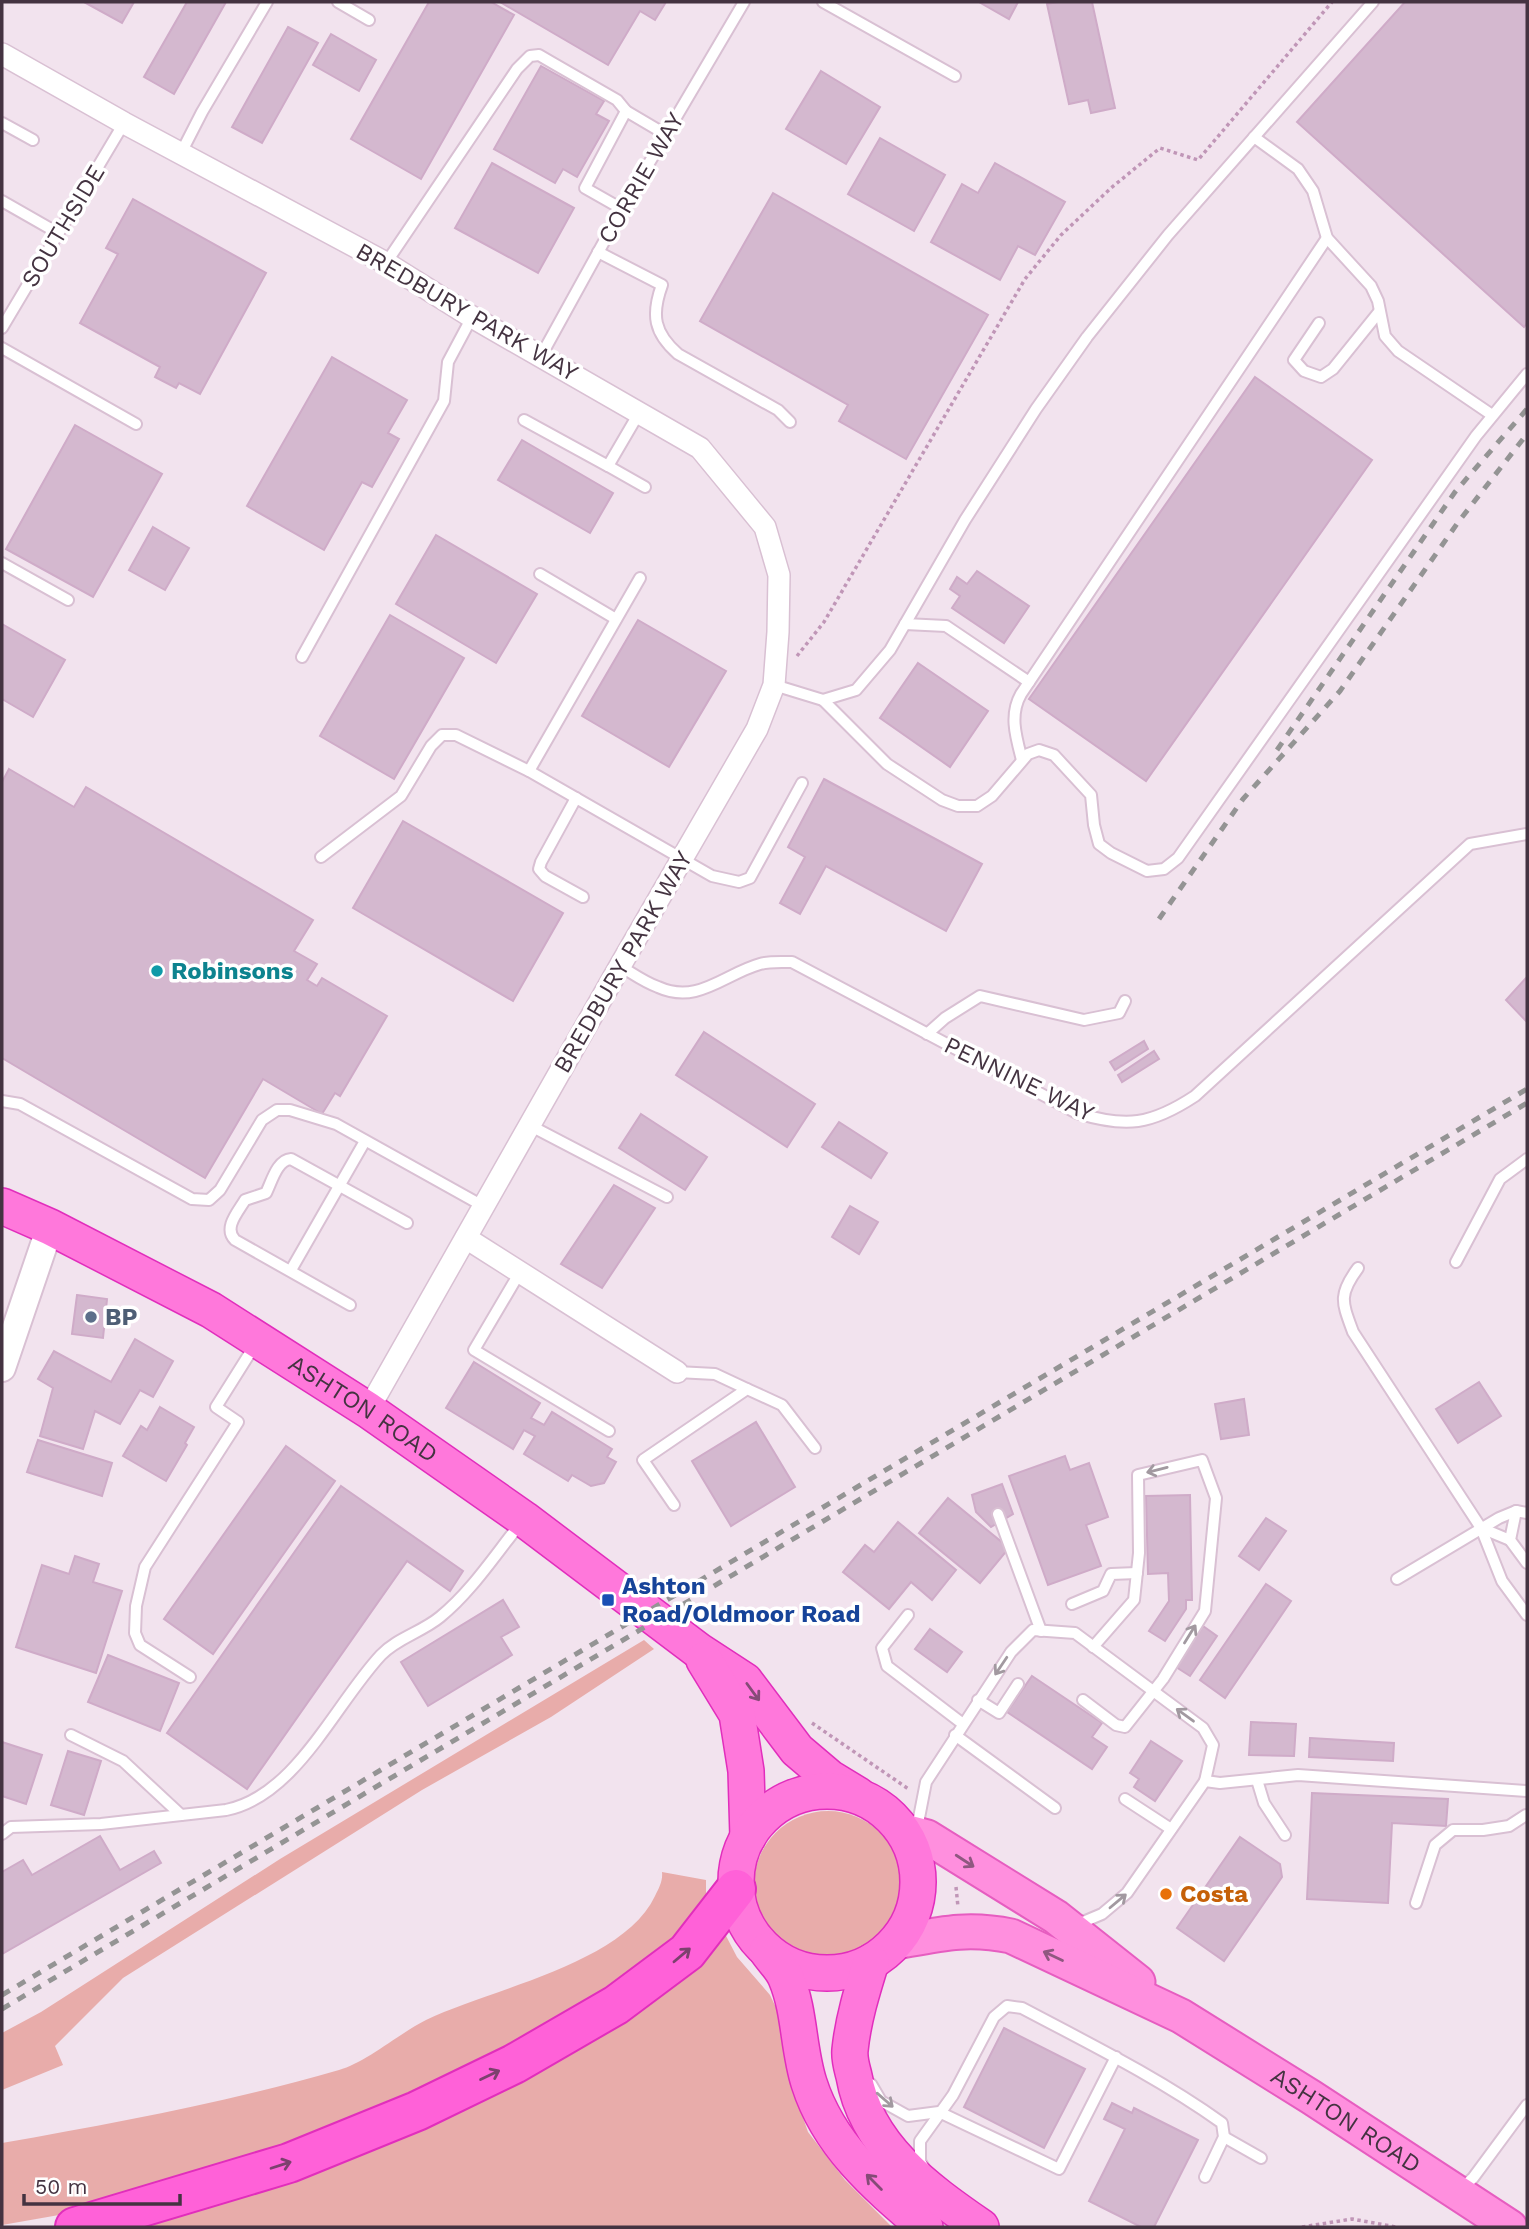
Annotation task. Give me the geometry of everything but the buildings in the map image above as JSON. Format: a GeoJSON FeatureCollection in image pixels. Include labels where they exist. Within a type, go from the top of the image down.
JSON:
{"type":"FeatureCollection","features":[{"type":"Feature","properties":{"kind":"highway","name":"ASHTON ROAD"},"geometry":{"type":"LineString","coordinates":[[2,1206],[51,1227],[211,1310],[368,1410],[524,1519],[699,1651],[746,1681],[797,1750],[830,1778],[858,1795]]}},
{"type":"Feature","properties":{"kind":"highway","name":"ASHTON ROAD"},"geometry":{"type":"LineString","coordinates":[[699,1651],[737,1714],[746,1771],[748,1837]]}},
{"type":"Feature","properties":{"kind":"highway"},"geometry":{"type":"LineString","coordinates":[[933,2214],[875,2132],[857,2094],[850,2053],[860,1998],[884,1952],[911,1918],[914,1909],[918,1891],[913,1843],[891,1816],[858,1795],[833,1790],[807,1792],[783,1801],[763,1817],[748,1837],[738,1862],[736,1889],[741,1911],[751,1932],[785,1976],[795,2008],[809,2082],[823,2119],[848,2156],[885,2194],[933,2214],[981,2227]]}},
{"type":"Feature","properties":{"kind":"highway"},"geometry":{"type":"LineString","coordinates":[[75,2227],[289,2163],[417,2111],[514,2064],[616,2005],[687,1952],[736,1889]]}},
{"type":"Feature","properties":{"kind":"highway"},"geometry":{"type":"LineString","coordinates":[[765,1949],[789,1965],[816,1973],[845,1972],[884,1952]]}},
{"type":"Feature","properties":{"kind":"main road","name":"ASHTON ROAD"},"geometry":{"type":"LineString","coordinates":[[913,1843],[927,1837],[1056,1917],[1181,2016],[1510,2227]]}},
{"type":"Feature","properties":{"kind":"main road","name":"ASHTON ROAD"},"geometry":{"type":"LineString","coordinates":[[884,1952],[960,1930],[1011,1936],[1181,2016]]}},
{"type":"Feature","properties":{"kind":"street","name":"BREDBURY PARK WAY"},"geometry":{"type":"LineString","coordinates":[[2,54],[124,123],[386,263],[472,317],[700,448],[765,527],[779,575],[774,685],[757,729],[482,1206],[368,1410]]}},
{"type":"Feature","properties":{"kind":"street"},"geometry":{"type":"LineString","coordinates":[[2,1368],[51,1227]]}},
{"type":"Feature","properties":{"kind":"street"},"geometry":{"type":"LineString","coordinates":[[466,1238],[677,1372]]}},
{"type":"Feature","properties":{"kind":"lane"},"geometry":{"type":"LineString","coordinates":[[181,153],[267,2]]}},
{"type":"Feature","properties":{"kind":"lane"},"geometry":{"type":"LineString","coordinates":[[338,2],[369,20]]}},
{"type":"Feature","properties":{"kind":"lane","name":"CORRIE WAY"},"geometry":{"type":"LineString","coordinates":[[541,356],[665,134],[744,2]]}},
{"type":"Feature","properties":{"kind":"lane"},"geometry":{"type":"LineString","coordinates":[[823,2],[956,76]]}},
{"type":"Feature","properties":{"kind":"lane"},"geometry":{"type":"LineString","coordinates":[[823,700],[856,690],[890,650],[965,520],[1036,409],[1087,337],[1168,235],[1373,2]]}},
{"type":"Feature","properties":{"kind":"lane"},"geometry":{"type":"LineString","coordinates":[[386,263],[517,69],[530,56],[539,55],[617,100],[626,111],[665,134]]}},
{"type":"Feature","properties":{"kind":"lane"},"geometry":{"type":"LineString","coordinates":[[622,209],[585,188],[626,111]]}},
{"type":"Feature","properties":{"kind":"lane"},"geometry":{"type":"LineString","coordinates":[[2,123],[33,140]]}},
{"type":"Feature","properties":{"kind":"lane","name":"SOUTHSIDE"},"geometry":{"type":"LineString","coordinates":[[2,328],[124,123]]}},
{"type":"Feature","properties":{"kind":"lane"},"geometry":{"type":"LineString","coordinates":[[1254,137],[1298,169],[1313,191],[1327,238],[1371,286],[1378,301],[1385,336],[1398,351],[1492,415]]}},
{"type":"Feature","properties":{"kind":"lane"},"geometry":{"type":"LineString","coordinates":[[2,201],[58,233]]}},
{"type":"Feature","properties":{"kind":"lane"},"geometry":{"type":"LineString","coordinates":[[1022,760],[1014,721],[1015,709],[1029,682],[1327,238]]}},
{"type":"Feature","properties":{"kind":"lane"},"geometry":{"type":"LineString","coordinates":[[598,252],[662,285],[657,299],[658,331],[678,354],[778,410],[790,422]]}},
{"type":"Feature","properties":{"kind":"lane"},"geometry":{"type":"LineString","coordinates":[[1318,324],[1294,359],[1304,371],[1321,377],[1333,369],[1379,312]]}},
{"type":"Feature","properties":{"kind":"lane"},"geometry":{"type":"LineString","coordinates":[[302,657],[444,401],[448,362],[472,317]]}},
{"type":"Feature","properties":{"kind":"lane"},"geometry":{"type":"LineString","coordinates":[[2,348],[136,424]]}},
{"type":"Feature","properties":{"kind":"lane"},"geometry":{"type":"LineString","coordinates":[[774,685],[823,700],[887,764],[942,800],[958,806],[977,806],[992,796],[1028,754],[1039,751],[1054,755],[1090,794],[1099,844],[1147,871],[1164,869],[1178,858],[1492,415],[1527,374]]}},
{"type":"Feature","properties":{"kind":"lane"},"geometry":{"type":"LineString","coordinates":[[608,466],[639,413]]}},
{"type":"Feature","properties":{"kind":"lane"},"geometry":{"type":"LineString","coordinates":[[524,420],[645,487]]}},
{"type":"Feature","properties":{"kind":"lane"},"geometry":{"type":"LineString","coordinates":[[2,563],[68,600]]}},
{"type":"Feature","properties":{"kind":"lane"},"geometry":{"type":"LineString","coordinates":[[540,574],[616,619]]}},
{"type":"Feature","properties":{"kind":"lane"},"geometry":{"type":"LineString","coordinates":[[529,771],[640,578]]}},
{"type":"Feature","properties":{"kind":"lane"},"geometry":{"type":"LineString","coordinates":[[905,624],[946,626],[1029,682]]}},
{"type":"Feature","properties":{"kind":"lane"},"geometry":{"type":"LineString","coordinates":[[321,857],[401,796],[430,746],[442,735],[456,735],[529,771],[681,859],[723,880],[739,883],[750,878],[802,783]]}},
{"type":"Feature","properties":{"kind":"lane"},"geometry":{"type":"LineString","coordinates":[[576,798],[539,869],[545,876],[583,897]]}},
{"type":"Feature","properties":{"kind":"lane","name":"PENNINE WAY"},"geometry":{"type":"LineString","coordinates":[[620,966],[660,989],[690,992],[715,986],[762,963],[792,962],[1077,1114],[1108,1122],[1140,1122],[1171,1111],[1195,1096],[1470,844],[1527,834]]}},
{"type":"Feature","properties":{"kind":"lane"},"geometry":{"type":"LineString","coordinates":[[928,1034],[945,1018],[980,996],[1084,1020],[1119,1013],[1125,1001]]}},
{"type":"Feature","properties":{"kind":"lane"},"geometry":{"type":"LineString","coordinates":[[2,1101],[20,1104],[192,1199],[209,1200],[220,1190],[262,1120],[276,1110],[303,1113],[336,1124],[482,1206]]}},
{"type":"Feature","properties":{"kind":"lane"},"geometry":{"type":"LineString","coordinates":[[529,1125],[667,1197]]}},
{"type":"Feature","properties":{"kind":"lane"},"geometry":{"type":"LineString","coordinates":[[291,1270],[365,1141]]}},
{"type":"Feature","properties":{"kind":"lane"},"geometry":{"type":"LineString","coordinates":[[350,1305],[230,1235],[229,1229],[245,1200],[266,1193],[280,1164],[291,1159],[407,1223]]}},
{"type":"Feature","properties":{"kind":"lane"},"geometry":{"type":"LineString","coordinates":[[1457,1262],[1500,1179],[1527,1159]]}},
{"type":"Feature","properties":{"kind":"lane"},"geometry":{"type":"LineString","coordinates":[[1358,1268],[1345,1286],[1342,1303],[1353,1332],[1481,1528],[1502,1581],[1527,1615]]}},
{"type":"Feature","properties":{"kind":"lane"},"geometry":{"type":"LineString","coordinates":[[520,1272],[474,1350],[609,1430]]}},
{"type":"Feature","properties":{"kind":"lane"},"geometry":{"type":"LineString","coordinates":[[190,1677],[140,1645],[135,1633],[140,1584],[145,1567],[238,1422],[216,1407],[258,1339]]}},
{"type":"Feature","properties":{"kind":"lane"},"geometry":{"type":"LineString","coordinates":[[677,1372],[715,1374],[782,1405],[815,1448]]}},
{"type":"Feature","properties":{"kind":"lane"},"geometry":{"type":"LineString","coordinates":[[674,1505],[643,1460],[747,1389]]}},
{"type":"Feature","properties":{"kind":"lane"},"geometry":{"type":"LineString","coordinates":[[1083,1700],[1116,1726],[1125,1727],[1153,1692],[1205,1611],[1216,1498],[1202,1460],[1138,1475],[1139,1553],[1134,1600],[1093,1647]]}},
{"type":"Feature","properties":{"kind":"lane"},"geometry":{"type":"LineString","coordinates":[[1397,1579],[1481,1528],[1522,1512]]}},
{"type":"Feature","properties":{"kind":"lane"},"geometry":{"type":"LineString","coordinates":[[1510,1540],[1522,1512]]}},
{"type":"Feature","properties":{"kind":"lane"},"geometry":{"type":"LineString","coordinates":[[998,1514],[1041,1631]]}},
{"type":"Feature","properties":{"kind":"lane"},"geometry":{"type":"LineString","coordinates":[[5,1828],[101,1824],[244,1807],[286,1778],[383,1653],[438,1619],[457,1602],[524,1519]]}},
{"type":"Feature","properties":{"kind":"lane"},"geometry":{"type":"LineString","coordinates":[[1481,1528],[1510,1540],[1527,1563]]}},
{"type":"Feature","properties":{"kind":"lane"},"geometry":{"type":"LineString","coordinates":[[1072,1604],[1103,1591],[1111,1574],[1137,1573]]}},
{"type":"Feature","properties":{"kind":"lane"},"geometry":{"type":"LineString","coordinates":[[908,1615],[882,1648],[887,1666],[963,1724]]}},
{"type":"Feature","properties":{"kind":"lane"},"geometry":{"type":"LineString","coordinates":[[913,1843],[926,1782],[1011,1652],[1032,1630],[1074,1633],[1203,1728],[1213,1745],[1205,1781],[1127,1893],[1101,1914],[1083,1922],[1056,1917]]}},
{"type":"Feature","properties":{"kind":"lane"},"geometry":{"type":"LineString","coordinates":[[978,1700],[999,1713],[1018,1684]]}},
{"type":"Feature","properties":{"kind":"lane"},"geometry":{"type":"LineString","coordinates":[[71,1735],[123,1761],[181,1815]]}},
{"type":"Feature","properties":{"kind":"lane"},"geometry":{"type":"LineString","coordinates":[[955,1735],[1055,1808]]}},
{"type":"Feature","properties":{"kind":"lane"},"geometry":{"type":"LineString","coordinates":[[1205,1781],[1220,1783],[1298,1775],[1525,1791],[1527,1815],[1510,1826],[1483,1830],[1453,1830],[1435,1845],[1416,1903]]}},
{"type":"Feature","properties":{"kind":"lane"},"geometry":{"type":"LineString","coordinates":[[1257,1780],[1264,1803],[1285,1835]]}},
{"type":"Feature","properties":{"kind":"lane"},"geometry":{"type":"LineString","coordinates":[[1125,1799],[1171,1829]]}},
{"type":"Feature","properties":{"kind":"lane"},"geometry":{"type":"LineString","coordinates":[[933,2214],[920,2161],[919,2141],[953,2095],[994,2017],[1007,2006],[1022,2008],[1116,2057],[1184,2096],[1222,2123],[1224,2137],[1205,2177]]}},
{"type":"Feature","properties":{"kind":"lane"},"geometry":{"type":"LineString","coordinates":[[850,2053],[881,2101],[908,2116],[939,2112],[1059,2169],[1116,2057]]}},
{"type":"Feature","properties":{"kind":"lane"},"geometry":{"type":"LineString","coordinates":[[1456,2193],[1473,2178],[1527,2105]]}},
{"type":"Feature","properties":{"kind":"lane"},"geometry":{"type":"LineString","coordinates":[[1224,2137],[1261,2158]]}},
{"type":"Feature","properties":{"kind":"path"},"geometry":{"type":"LineString","coordinates":[[774,685],[824,622],[1025,279],[1061,235],[1111,188],[1160,148],[1198,160],[1332,2]]}},
{"type":"Feature","properties":{"kind":"path"},"geometry":{"type":"LineString","coordinates":[[1301,2227],[1352,2219],[1396,2227]]}},
{"type":"Feature","properties":{"kind":"shaded area"},"geometry":{"type":"Polygon","coordinates":[[[644,1640],[654,1649],[551,1717],[422,1790],[123,1978],[55,2046],[63,2065],[2,2090],[2,2033],[41,2012],[280,1859],[644,1640]]]}},
{"type":"Feature","properties":{"kind":"shaded area"},"geometry":{"type":"Polygon","coordinates":[[[828,1811],[856,1816],[881,1832],[897,1857],[902,1885],[897,1913],[881,1938],[856,1954],[828,1959],[800,1954],[775,1938],[759,1913],[754,1885],[759,1857],[775,1832],[800,1816],[828,1811]]]}},
{"type":"Feature","properties":{"kind":"shaded area"},"geometry":{"type":"Polygon","coordinates":[[[662,1872],[706,1880],[706,1895],[697,1921],[676,1945],[566,2018],[322,2138],[99,2208],[2,2225],[2,2143],[213,2102],[297,2082],[349,2066],[426,2020],[552,1972],[615,1940],[639,1920],[658,1890],[662,1872]]]}},
{"type":"Feature","properties":{"kind":"shaded area"},"geometry":{"type":"Polygon","coordinates":[[[724,1932],[737,1957],[770,1995],[779,2014],[793,2089],[808,2132],[845,2180],[892,2227],[132,2227],[274,2186],[724,1932]]]}},
{"type":"Feature","properties":{"kind":"railway"},"geometry":{"type":"LineString","coordinates":[[1277,750],[1455,492],[1527,409]]}},
{"type":"Feature","properties":{"kind":"railway"},"geometry":{"type":"LineString","coordinates":[[1159,919],[1243,799],[1340,691],[1459,521],[1527,434]]}},
{"type":"Feature","properties":{"kind":"railway"},"geometry":{"type":"LineString","coordinates":[[2,1995],[1527,1089]]}},
{"type":"Feature","properties":{"kind":"railway"},"geometry":{"type":"LineString","coordinates":[[2,2009],[1527,1103]]}},
{"type":"Feature","properties":{"kind":"place","name":"Robinsons"},"geometry":{"type":"Point","coordinates":[157,971]}},
{"type":"Feature","properties":{"kind":"place","name":"BP"},"geometry":{"type":"Point","coordinates":[91,1317]}},
{"type":"Feature","properties":{"kind":"place","name":"Ashton Road/Oldmoor Road"},"geometry":{"type":"Point","coordinates":[608,1600]}},
{"type":"Feature","properties":{"kind":"place","name":"Costa"},"geometry":{"type":"Point","coordinates":[1166,1894]}}]}
